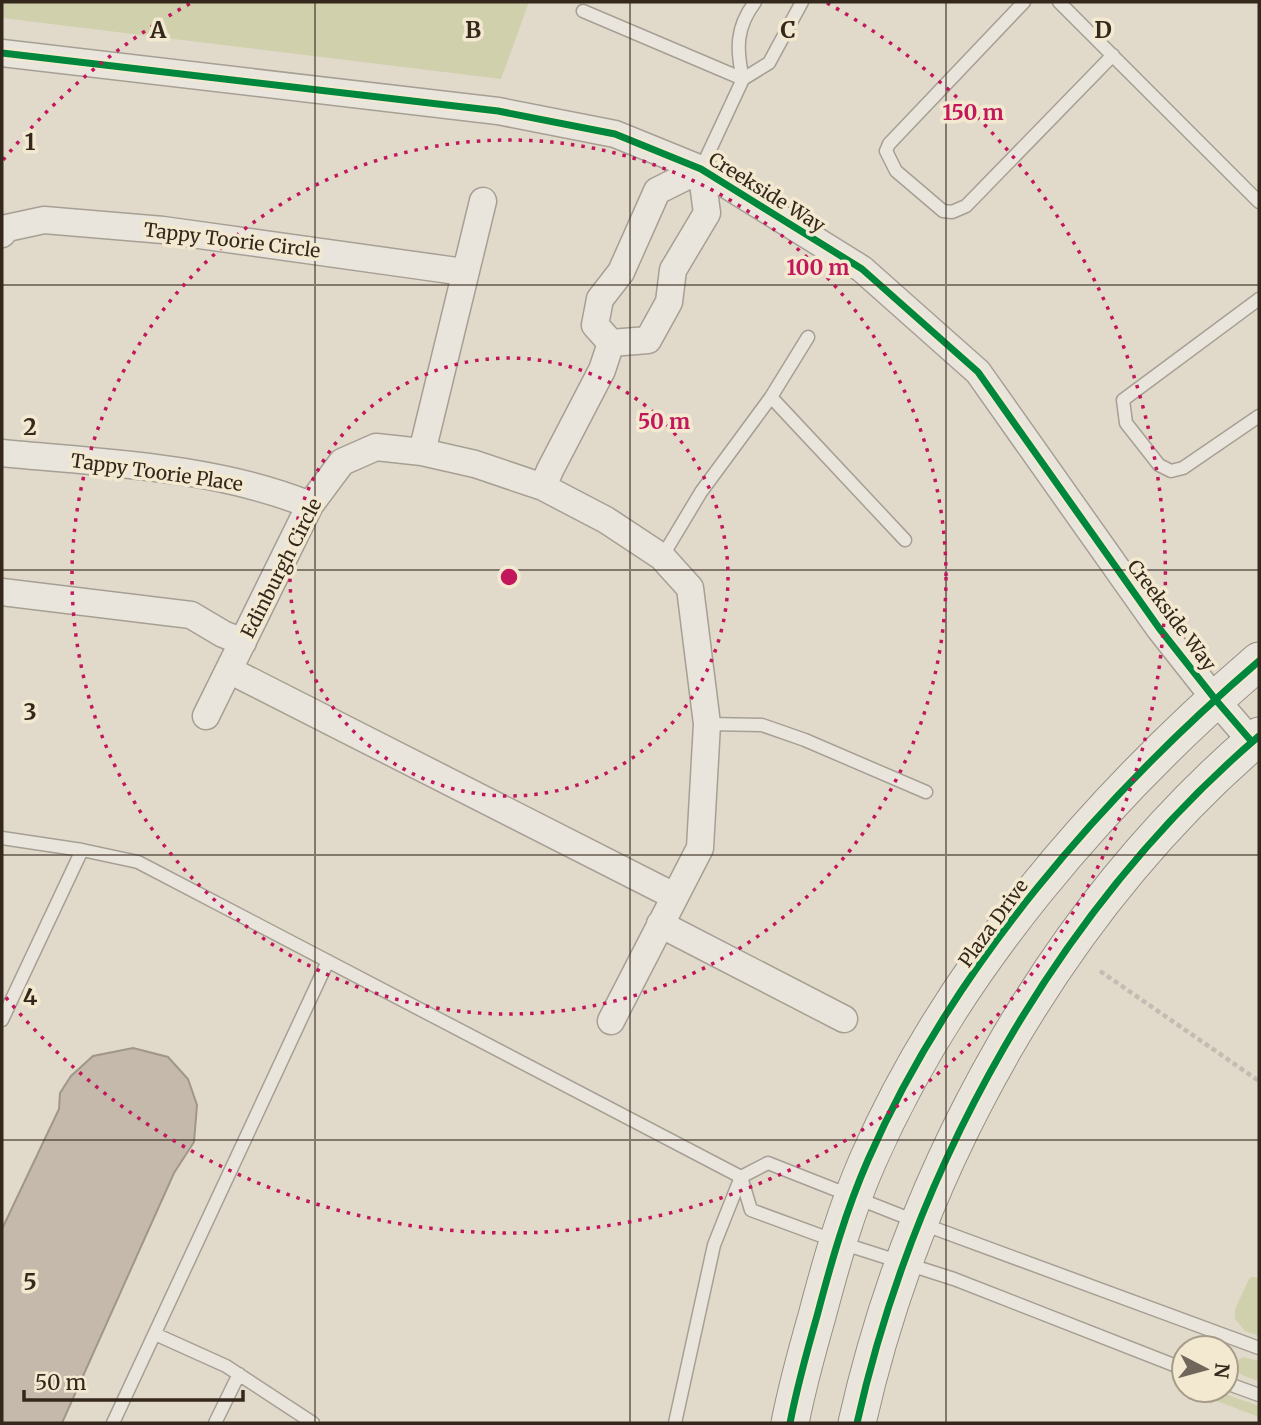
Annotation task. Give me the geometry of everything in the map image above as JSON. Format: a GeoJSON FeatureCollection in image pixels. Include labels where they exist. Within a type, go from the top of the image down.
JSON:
{"type":"FeatureCollection","features":[{"type":"Feature","properties":{"kind":"street","name":"Creekside Way"},"geometry":{"type":"LineString","coordinates":[[2,53],[498,111],[615,134],[701,169],[862,270],[978,372],[1159,628],[1215,699],[1257,742]]}},
{"type":"Feature","properties":{"kind":"street"},"geometry":{"type":"LineString","coordinates":[[701,169],[706,213],[673,270],[669,302],[648,340],[611,342],[595,325],[600,299],[621,272],[657,191],[701,169]]}},
{"type":"Feature","properties":{"kind":"street"},"geometry":{"type":"LineString","coordinates":[[422,452],[483,201]]}},
{"type":"Feature","properties":{"kind":"street","name":"Tappy Toorie Circle"},"geometry":{"type":"LineString","coordinates":[[2,234],[7,228],[44,220],[57,221],[163,230],[464,272]]}},
{"type":"Feature","properties":{"kind":"street"},"geometry":{"type":"LineString","coordinates":[[543,487],[602,370],[611,342]]}},
{"type":"Feature","properties":{"kind":"street","name":"Edinburgh Circle"},"geometry":{"type":"LineString","coordinates":[[206,716],[310,505],[342,462],[376,447],[422,452],[475,464],[543,487],[606,520],[662,557],[691,588],[706,724],[700,848],[611,1021]]}},
{"type":"Feature","properties":{"kind":"street","name":"Tappy Toorie Place"},"geometry":{"type":"LineString","coordinates":[[2,453],[158,469],[267,489],[310,505]]}},
{"type":"Feature","properties":{"kind":"street"},"geometry":{"type":"LineString","coordinates":[[2,592],[191,615],[223,634],[243,642]]}},
{"type":"Feature","properties":{"kind":"street","name":"Plaza Drive"},"geometry":{"type":"LineString","coordinates":[[790,1423],[807,1351],[854,1196],[898,1099],[959,996],[996,942],[1088,827],[1134,777],[1259,661]]}},
{"type":"Feature","properties":{"kind":"street"},"geometry":{"type":"LineString","coordinates":[[229,670],[674,896]]}},
{"type":"Feature","properties":{"kind":"street"},"geometry":{"type":"LineString","coordinates":[[857,1423],[890,1299],[904,1262],[960,1129],[1014,1030],[1132,865],[1175,817],[1257,742]]}},
{"type":"Feature","properties":{"kind":"street"},"geometry":{"type":"LineString","coordinates":[[660,924],[844,1019]]}},
{"type":"Feature","properties":{"kind":"lane"},"geometry":{"type":"LineString","coordinates":[[743,79],[737,54],[739,36],[746,13],[754,2]]}},
{"type":"Feature","properties":{"kind":"lane"},"geometry":{"type":"LineString","coordinates":[[701,169],[743,79],[769,63],[802,2]]}},
{"type":"Feature","properties":{"kind":"lane"},"geometry":{"type":"LineString","coordinates":[[1024,2],[889,144],[886,152],[896,171],[943,211],[952,212],[966,206],[1113,55]]}},
{"type":"Feature","properties":{"kind":"lane"},"geometry":{"type":"LineString","coordinates":[[1059,2],[1259,202]]}},
{"type":"Feature","properties":{"kind":"lane"},"geometry":{"type":"LineString","coordinates":[[583,12],[743,79]]}},
{"type":"Feature","properties":{"kind":"lane"},"geometry":{"type":"LineString","coordinates":[[1259,299],[1123,400],[1123,412],[1126,423],[1159,465],[1171,471],[1183,468],[1259,416]]}},
{"type":"Feature","properties":{"kind":"lane"},"geometry":{"type":"LineString","coordinates":[[662,557],[701,492],[771,397],[808,337]]}},
{"type":"Feature","properties":{"kind":"lane"},"geometry":{"type":"LineString","coordinates":[[771,397],[905,540]]}},
{"type":"Feature","properties":{"kind":"lane"},"geometry":{"type":"LineString","coordinates":[[706,724],[762,725],[805,740],[926,792]]}},
{"type":"Feature","properties":{"kind":"lane"},"geometry":{"type":"LineString","coordinates":[[2,838],[138,862],[741,1177],[751,1210],[838,1242],[954,1279],[1170,1363]]}},
{"type":"Feature","properties":{"kind":"lane"},"geometry":{"type":"LineString","coordinates":[[2,1020],[82,850]]}},
{"type":"Feature","properties":{"kind":"lane"},"geometry":{"type":"LineString","coordinates":[[113,1423],[328,961]]}},
{"type":"Feature","properties":{"kind":"lane"},"geometry":{"type":"LineString","coordinates":[[676,1423],[714,1245],[741,1177],[768,1163],[920,1223],[1259,1348]]}},
{"type":"Feature","properties":{"kind":"lane"},"geometry":{"type":"LineString","coordinates":[[155,1334],[226,1366],[313,1423]]}},
{"type":"Feature","properties":{"kind":"lane"},"geometry":{"type":"LineString","coordinates":[[215,1423],[239,1374]]}},
{"type":"Feature","properties":{"kind":"lane"},"geometry":{"type":"LineString","coordinates":[[1240,1388],[1259,1395]]}},
{"type":"Feature","properties":{"kind":"path"},"geometry":{"type":"LineString","coordinates":[[1100,971],[1259,1080]]}},
{"type":"Feature","properties":{"kind":"green space"},"geometry":{"type":"Polygon","coordinates":[[[2,2],[529,2],[501,79],[2,18],[2,2]]]}},
{"type":"Feature","properties":{"kind":"green space"},"geometry":{"type":"Polygon","coordinates":[[[1252,1277],[1259,1278],[1259,1336],[1245,1331],[1235,1319],[1235,1309],[1252,1277]]]}},
{"type":"Feature","properties":{"kind":"green space"},"geometry":{"type":"Polygon","coordinates":[[[1243,1357],[1259,1361],[1259,1381],[1240,1372],[1240,1359],[1243,1357]]]}},
{"type":"Feature","properties":{"kind":"green space"},"geometry":{"type":"Polygon","coordinates":[[[1240,1399],[1259,1406],[1259,1417],[1225,1404],[1240,1404],[1240,1399]]]}},
{"type":"Feature","properties":{"kind":"building"},"geometry":{"type":"Polygon","coordinates":[[[133,1048],[168,1057],[188,1079],[197,1105],[194,1142],[174,1173],[62,1423],[2,1423],[2,1229],[59,1109],[60,1093],[71,1076],[93,1056],[133,1048]]]}},
{"type":"Feature","properties":{"kind":"cycle path"},"geometry":{"type":"LineString","coordinates":[[2,53],[498,111],[615,134],[701,169],[862,269],[978,372],[1159,628],[1252,742]]}},
{"type":"Feature","properties":{"kind":"cycle path"},"geometry":{"type":"LineString","coordinates":[[790,1423],[828,1276],[853,1198],[902,1089],[942,1020],[987,953],[1036,889],[1088,828],[1143,769],[1259,661]]}},
{"type":"Feature","properties":{"kind":"cycle path"},"geometry":{"type":"LineString","coordinates":[[857,1423],[883,1327],[916,1231],[956,1138],[1004,1048],[1058,961],[1119,880],[1186,805],[1259,736]]}}]}
